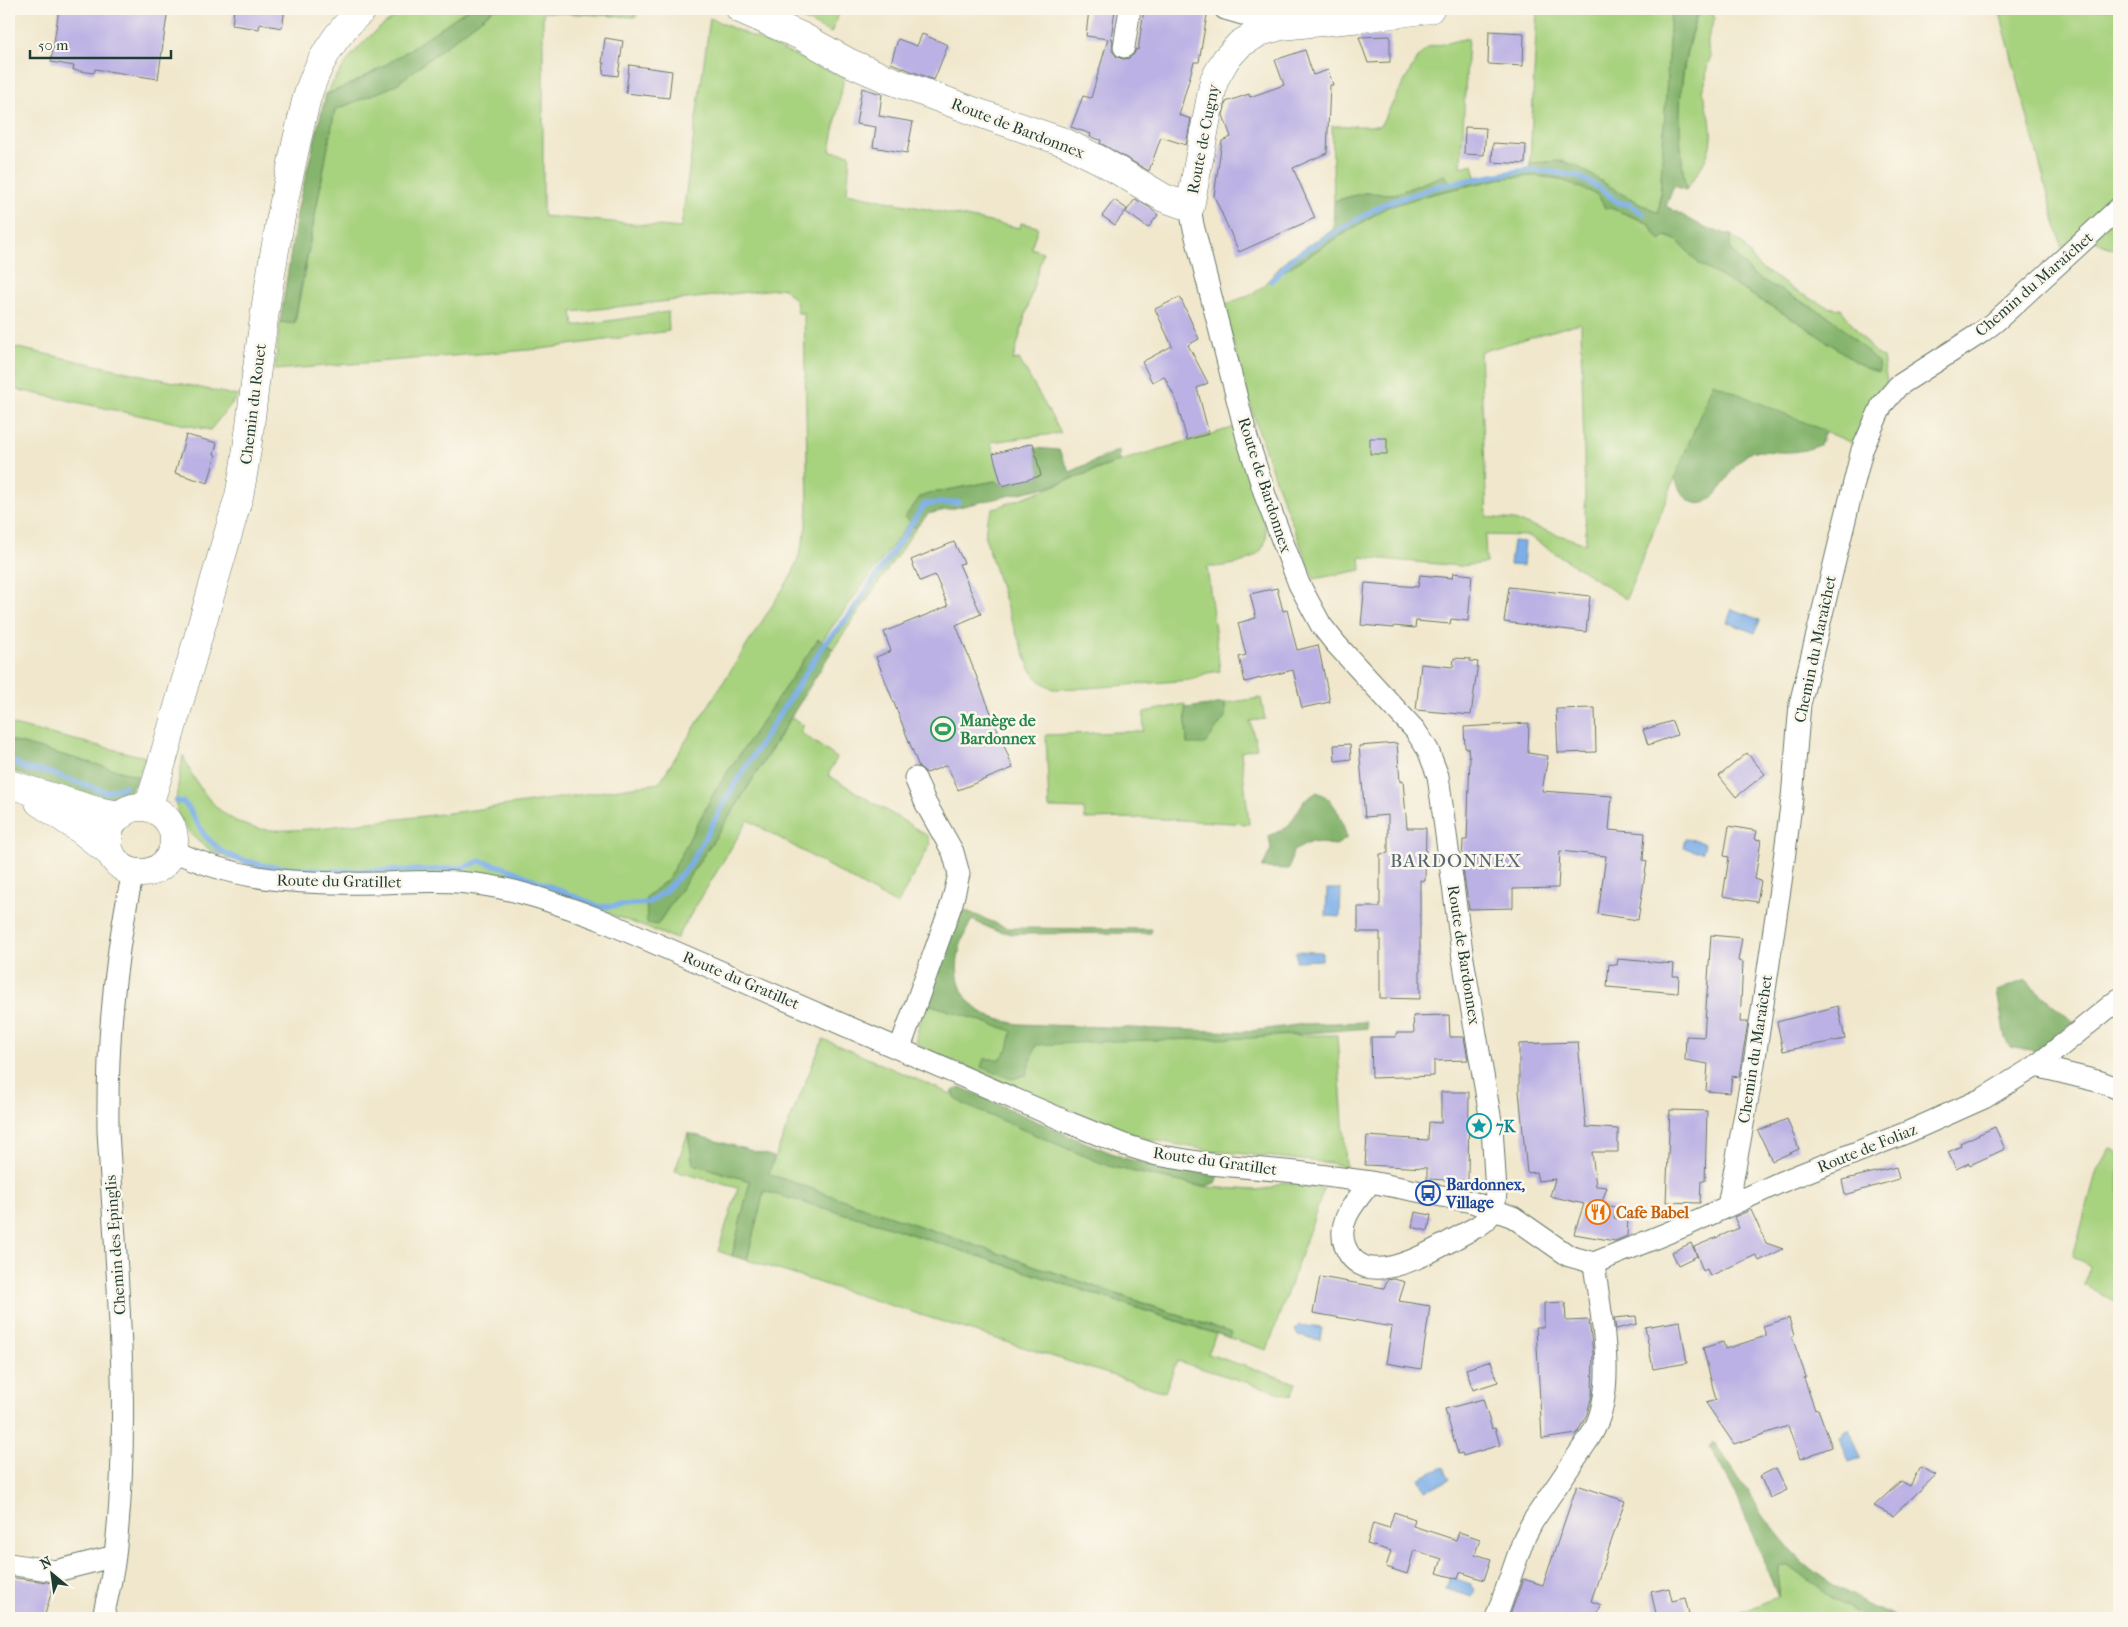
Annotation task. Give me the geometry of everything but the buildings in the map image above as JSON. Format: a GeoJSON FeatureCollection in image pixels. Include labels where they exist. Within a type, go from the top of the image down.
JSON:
{"type":"FeatureCollection","features":[{"type":"Feature","properties":{"kind":"street","name":"Route de Bardonnex"},"geometry":{"type":"LineString","coordinates":[[740,9],[801,36],[848,62],[885,78],[1064,142],[1102,161],[1164,198],[1190,207],[1247,438],[1266,498],[1299,584],[1321,625],[1336,644],[1415,730],[1428,750],[1438,776],[1463,959],[1492,1127],[1496,1192],[1494,1210]]}},
{"type":"Feature","properties":{"kind":"street"},"geometry":{"type":"LineString","coordinates":[[1124,47],[1130,9]]}},
{"type":"Feature","properties":{"kind":"street"},"geometry":{"type":"LineString","coordinates":[[1225,9],[1268,23]]}},
{"type":"Feature","properties":{"kind":"street","name":"Route de Cugny"},"geometry":{"type":"LineString","coordinates":[[1190,207],[1214,80],[1220,68],[1234,50],[1250,36],[1268,23],[1430,9]]}},
{"type":"Feature","properties":{"kind":"street","name":"Chemin du Rouet"},"geometry":{"type":"LineString","coordinates":[[148,808],[239,496],[248,453],[258,356],[272,266],[306,100],[313,78],[328,50],[361,10]]}},
{"type":"Feature","properties":{"kind":"street","name":"Chemin du Maraîchet"},"geometry":{"type":"LineString","coordinates":[[1728,1206],[1754,1064],[1781,882],[1792,798],[1800,704],[1844,520],[1868,433],[1882,405],[1898,386],[1995,322],[2119,208]]}},
{"type":"Feature","properties":{"kind":"street"},"geometry":{"type":"LineString","coordinates":[[900,1048],[952,903],[958,874],[953,852],[926,804],[915,778]]}},
{"type":"Feature","properties":{"kind":"street"},"geometry":{"type":"LineString","coordinates":[[13,785],[96,811],[121,815]]}},
{"type":"Feature","properties":{"kind":"street"},"geometry":{"type":"LineString","coordinates":[[13,785],[81,830],[110,853],[120,866],[132,872],[143,873],[159,868],[166,862],[172,850],[173,833],[168,822],[159,813],[148,808],[134,808],[114,821],[108,834],[110,853]]}},
{"type":"Feature","properties":{"kind":"street","name":"Route du Gratillet"},"geometry":{"type":"LineString","coordinates":[[172,850],[213,867],[244,876],[273,880],[316,883],[430,881],[468,883],[542,898],[900,1048],[1070,1123],[1148,1152],[1210,1164],[1296,1172],[1371,1182],[1472,1202],[1526,1225],[1570,1256],[1594,1263]]}},
{"type":"Feature","properties":{"kind":"street","name":"Chemin des Epinglis"},"geometry":{"type":"LineString","coordinates":[[103,1618],[115,1556],[119,1512],[123,1393],[107,1086],[113,999],[132,872]]}},
{"type":"Feature","properties":{"kind":"street","name":"Route de Foliaz"},"geometry":{"type":"LineString","coordinates":[[1594,1263],[1781,1182],[1943,1117],[1984,1098],[2036,1066],[2119,999]]}},
{"type":"Feature","properties":{"kind":"street"},"geometry":{"type":"LineString","coordinates":[[2036,1066],[2101,1082],[2119,1089]]}},
{"type":"Feature","properties":{"kind":"street"},"geometry":{"type":"LineString","coordinates":[[1371,1182],[1354,1203],[1344,1220],[1342,1230],[1346,1249],[1360,1264],[1370,1269],[1395,1267],[1409,1261],[1477,1227],[1494,1210]]}},
{"type":"Feature","properties":{"kind":"street"},"geometry":{"type":"LineString","coordinates":[[1496,1618],[1524,1538],[1532,1521],[1597,1426],[1604,1399],[1606,1363],[1594,1263]]}},
{"type":"Feature","properties":{"kind":"street"},"geometry":{"type":"LineString","coordinates":[[9,1564],[56,1571],[115,1556]]}},
{"type":"Feature","properties":{"kind":"green space"},"geometry":{"type":"Polygon","coordinates":[[[410,9],[468,9],[382,67],[326,94],[342,68],[361,45],[383,25],[410,9]]]}},
{"type":"Feature","properties":{"kind":"green space"},"geometry":{"type":"Polygon","coordinates":[[[468,9],[494,9],[394,86],[335,110],[294,324],[280,322],[298,207],[326,94],[382,67],[468,9]]]}},
{"type":"Feature","properties":{"kind":"green space"},"geometry":{"type":"Polygon","coordinates":[[[494,9],[638,9],[636,17],[543,12],[543,216],[681,228],[710,18],[844,77],[830,151],[850,154],[847,193],[1020,228],[1021,223],[1038,227],[1031,248],[1043,252],[1013,360],[1019,359],[1061,433],[991,442],[1002,486],[995,481],[920,497],[905,517],[910,522],[821,642],[818,640],[716,789],[668,879],[646,897],[657,925],[733,811],[791,718],[804,725],[800,732],[837,758],[828,775],[928,836],[930,845],[897,905],[748,820],[676,939],[549,891],[264,869],[229,859],[208,848],[190,833],[178,814],[176,800],[183,755],[201,789],[218,808],[239,823],[251,827],[275,830],[321,828],[436,815],[659,783],[795,568],[804,535],[808,509],[804,313],[798,313],[796,301],[784,288],[572,312],[574,326],[668,312],[669,331],[541,349],[275,370],[280,322],[295,323],[335,109],[394,86],[494,9]]]}},
{"type":"Feature","properties":{"kind":"green space"},"geometry":{"type":"Polygon","coordinates":[[[782,9],[841,9],[831,33],[782,9]]]}},
{"type":"Feature","properties":{"kind":"green space"},"geometry":{"type":"Polygon","coordinates":[[[1537,9],[1671,9],[1659,213],[1622,194],[1577,166],[1561,161],[1530,163],[1537,9]]]}},
{"type":"Feature","properties":{"kind":"green space"},"geometry":{"type":"Polygon","coordinates":[[[1671,9],[1699,9],[1686,53],[1680,99],[1681,145],[1686,190],[1674,186],[1666,206],[1707,229],[1731,235],[1730,249],[1753,275],[1833,319],[1878,362],[1879,372],[1865,368],[1803,325],[1699,264],[1678,241],[1666,236],[1660,240],[1650,224],[1611,208],[1605,208],[1598,195],[1557,178],[1534,176],[1502,178],[1432,194],[1387,207],[1284,271],[1288,258],[1333,230],[1334,201],[1364,193],[1395,194],[1444,175],[1450,182],[1529,168],[1530,163],[1561,161],[1577,166],[1622,194],[1659,213],[1671,9]]]}},
{"type":"Feature","properties":{"kind":"green space"},"geometry":{"type":"Polygon","coordinates":[[[1699,9],[1710,9],[1715,18],[1708,38],[1711,57],[1702,91],[1710,117],[1711,141],[1706,158],[1686,190],[1680,143],[1680,99],[1687,55],[1699,9]]]}},
{"type":"Feature","properties":{"kind":"green space"},"geometry":{"type":"Polygon","coordinates":[[[1999,9],[2119,9],[2119,196],[2062,248],[1999,9]]]}},
{"type":"Feature","properties":{"kind":"green space"},"geometry":{"type":"Polygon","coordinates":[[[1468,38],[1461,167],[1473,164],[1476,177],[1450,182],[1444,175],[1395,194],[1364,193],[1334,201],[1332,126],[1380,126],[1418,57],[1429,47],[1468,38]]]}},
{"type":"Feature","properties":{"kind":"green space"},"geometry":{"type":"Polygon","coordinates":[[[1534,176],[1549,178],[1576,183],[1592,190],[1599,195],[1605,208],[1611,208],[1650,224],[1666,236],[1678,241],[1699,264],[1803,325],[1865,368],[1879,372],[1833,319],[1753,275],[1730,249],[1731,235],[1742,244],[1758,266],[1797,292],[1828,307],[1841,309],[1871,349],[1883,358],[1887,383],[1879,390],[1857,445],[1713,384],[1626,599],[1529,536],[1485,535],[1486,563],[1460,566],[1360,557],[1361,570],[1314,579],[1276,482],[1255,420],[1223,305],[1253,294],[1262,287],[1288,258],[1284,271],[1387,207],[1432,194],[1502,178],[1534,176]],[[1581,324],[1480,352],[1487,517],[1514,520],[1586,544],[1581,324]]]}},
{"type":"Feature","properties":{"kind":"green space"},"geometry":{"type":"Polygon","coordinates":[[[2119,214],[2119,251],[2091,240],[2119,214]]]}},
{"type":"Feature","properties":{"kind":"green space"},"geometry":{"type":"Polygon","coordinates":[[[9,346],[238,396],[210,430],[9,388],[9,346]]]}},
{"type":"Feature","properties":{"kind":"green space"},"geometry":{"type":"Polygon","coordinates":[[[1713,383],[1825,431],[1820,445],[1794,452],[1753,451],[1740,461],[1713,497],[1700,504],[1688,500],[1679,488],[1675,477],[1713,383]]]}},
{"type":"Feature","properties":{"kind":"green space"},"geometry":{"type":"Polygon","coordinates":[[[1235,427],[1266,530],[1266,536],[1263,546],[1251,558],[1224,566],[1207,567],[1220,671],[1207,673],[1190,680],[1088,688],[1053,689],[1043,683],[1029,667],[1009,614],[985,537],[987,519],[993,509],[1120,461],[1235,427]]]}},
{"type":"Feature","properties":{"kind":"green space"},"geometry":{"type":"Polygon","coordinates":[[[1034,448],[1059,450],[1070,472],[1119,450],[1120,461],[1051,486],[928,514],[916,528],[905,517],[920,497],[932,493],[995,481],[1002,486],[1041,476],[1034,448]]]}},
{"type":"Feature","properties":{"kind":"green space"},"geometry":{"type":"Polygon","coordinates":[[[914,526],[916,528],[833,649],[827,645],[845,625],[914,526]]]}},
{"type":"Feature","properties":{"kind":"green space"},"geometry":{"type":"Polygon","coordinates":[[[818,639],[833,649],[733,811],[657,925],[647,923],[646,897],[668,879],[716,789],[818,639]]]}},
{"type":"Feature","properties":{"kind":"green space"},"geometry":{"type":"Polygon","coordinates":[[[1261,698],[1265,719],[1250,721],[1257,748],[1241,752],[1249,824],[1145,818],[1085,819],[1084,809],[1049,808],[1046,735],[1143,731],[1144,712],[1185,704],[1187,744],[1225,717],[1225,703],[1261,698]]]}},
{"type":"Feature","properties":{"kind":"green space"},"geometry":{"type":"Polygon","coordinates":[[[1225,703],[1225,717],[1205,744],[1187,744],[1185,708],[1225,703]]]}},
{"type":"Feature","properties":{"kind":"green space"},"geometry":{"type":"Polygon","coordinates":[[[9,724],[145,757],[139,777],[9,740],[9,724]]]}},
{"type":"Feature","properties":{"kind":"green space"},"geometry":{"type":"Polygon","coordinates":[[[9,740],[139,777],[126,798],[106,803],[63,790],[9,770],[9,740]]]}},
{"type":"Feature","properties":{"kind":"green space"},"geometry":{"type":"Polygon","coordinates":[[[1317,792],[1324,795],[1334,805],[1347,838],[1336,845],[1311,842],[1293,851],[1289,869],[1262,868],[1271,849],[1269,836],[1288,827],[1304,801],[1317,792]]]}},
{"type":"Feature","properties":{"kind":"green space"},"geometry":{"type":"Polygon","coordinates":[[[959,908],[1007,928],[1151,929],[1151,933],[1012,934],[992,929],[972,920],[960,946],[958,973],[960,986],[966,998],[976,1008],[1000,1020],[1019,1024],[1243,1032],[1304,1024],[1366,1022],[1368,1028],[1253,1038],[1036,1045],[1026,1075],[1012,1079],[981,1067],[984,1059],[1000,1059],[1008,1049],[1012,1031],[925,1003],[959,908]]]}},
{"type":"Feature","properties":{"kind":"green space"},"geometry":{"type":"Polygon","coordinates":[[[2025,980],[2073,1022],[2037,1052],[2010,1047],[2005,1038],[1997,991],[2025,980]]]}},
{"type":"Feature","properties":{"kind":"green space"},"geometry":{"type":"Polygon","coordinates":[[[925,1003],[1003,1028],[1256,1036],[1337,1035],[1346,1167],[1330,1163],[1207,1150],[1147,1139],[1100,1122],[923,1048],[917,1043],[916,1037],[925,1003]]]}},
{"type":"Feature","properties":{"kind":"green space"},"geometry":{"type":"Polygon","coordinates":[[[823,1039],[951,1094],[953,1091],[955,1098],[965,1105],[1116,1168],[1204,1187],[1256,1190],[1270,1188],[1282,1182],[1324,1189],[1267,1350],[1230,1338],[1231,1333],[768,1174],[823,1039]]]}},
{"type":"Feature","properties":{"kind":"green space"},"geometry":{"type":"Polygon","coordinates":[[[960,1087],[1074,1138],[1124,1158],[1169,1169],[1219,1176],[1215,1183],[1204,1187],[1108,1166],[965,1105],[955,1098],[953,1091],[960,1087]]]}},
{"type":"Feature","properties":{"kind":"green space"},"geometry":{"type":"Polygon","coordinates":[[[688,1133],[693,1164],[750,1181],[732,1256],[718,1251],[738,1188],[675,1171],[688,1133]]]}},
{"type":"Feature","properties":{"kind":"green space"},"geometry":{"type":"Polygon","coordinates":[[[688,1133],[774,1157],[769,1174],[1232,1333],[1230,1338],[877,1223],[764,1191],[747,1260],[732,1256],[750,1181],[693,1164],[688,1133]]]}},
{"type":"Feature","properties":{"kind":"green space"},"geometry":{"type":"Polygon","coordinates":[[[2110,1148],[2119,1153],[2119,1304],[2085,1285],[2089,1266],[2073,1256],[2097,1170],[2110,1148]]]}},
{"type":"Feature","properties":{"kind":"green space"},"geometry":{"type":"Polygon","coordinates":[[[764,1191],[877,1223],[1216,1334],[1208,1354],[1296,1383],[1291,1396],[1177,1361],[1165,1392],[747,1260],[764,1191]]]}},
{"type":"Feature","properties":{"kind":"green space"},"geometry":{"type":"Polygon","coordinates":[[[1714,1442],[1771,1525],[1803,1562],[1842,1590],[1898,1618],[1868,1618],[1831,1597],[1789,1566],[1779,1565],[1778,1597],[1736,1494],[1710,1447],[1714,1442]]]}},
{"type":"Feature","properties":{"kind":"green space"},"geometry":{"type":"Polygon","coordinates":[[[1779,1564],[1789,1566],[1831,1597],[1868,1618],[1728,1618],[1778,1597],[1779,1564]]]}},
{"type":"Feature","properties":{"kind":"water"},"geometry":{"type":"Polygon","coordinates":[[[1513,541],[1525,542],[1523,566],[1510,565],[1513,541]]]}},
{"type":"Feature","properties":{"kind":"water"},"geometry":{"type":"Polygon","coordinates":[[[1732,609],[1760,620],[1755,633],[1727,622],[1732,609]]]}},
{"type":"Feature","properties":{"kind":"water"},"geometry":{"type":"Polygon","coordinates":[[[1685,839],[1697,840],[1705,844],[1703,851],[1693,851],[1683,847],[1685,839]]]}},
{"type":"Feature","properties":{"kind":"water"},"geometry":{"type":"Polygon","coordinates":[[[1327,889],[1341,889],[1340,917],[1326,916],[1327,889]]]}},
{"type":"Feature","properties":{"kind":"water"},"geometry":{"type":"Polygon","coordinates":[[[1296,951],[1322,952],[1322,960],[1296,961],[1296,951]]]}},
{"type":"Feature","properties":{"kind":"water"},"geometry":{"type":"Polygon","coordinates":[[[1299,1325],[1322,1328],[1320,1340],[1298,1336],[1295,1330],[1299,1325]]]}},
{"type":"Feature","properties":{"kind":"water"},"geometry":{"type":"Polygon","coordinates":[[[1849,1429],[1861,1458],[1849,1462],[1839,1437],[1849,1429]]]}},
{"type":"Feature","properties":{"kind":"water"},"geometry":{"type":"Polygon","coordinates":[[[1444,1467],[1450,1479],[1425,1491],[1419,1478],[1444,1467]]]}},
{"type":"Feature","properties":{"kind":"water"},"geometry":{"type":"Polygon","coordinates":[[[1450,1577],[1471,1584],[1471,1587],[1475,1589],[1472,1597],[1446,1589],[1450,1577]]]}},
{"type":"Feature","properties":{"kind":"waterway"},"geometry":{"type":"LineString","coordinates":[[1271,281],[1294,257],[1382,205],[1438,186],[1526,170],[1577,176],[1600,188],[1619,203],[1629,204],[1643,214]]}},
{"type":"Feature","properties":{"kind":"waterway"},"geometry":{"type":"LineString","coordinates":[[176,801],[183,802],[188,807],[205,836],[221,851],[235,858],[265,866],[324,871],[434,870],[465,867],[480,861],[503,867],[600,907],[648,903],[665,891],[689,866],[735,784],[825,643],[849,616],[925,504],[959,502]]}},
{"type":"Feature","properties":{"kind":"waterway"},"geometry":{"type":"LineString","coordinates":[[9,759],[28,770],[44,771],[106,792],[125,786]]}},
{"type":"Feature","properties":{"kind":"place","name":"Manège de Bardonnex"},"geometry":{"type":"Point","coordinates":[943,729]}},
{"type":"Feature","properties":{"kind":"place","name":"7K"},"geometry":{"type":"Point","coordinates":[1479,1126]}},
{"type":"Feature","properties":{"kind":"place","name":"Bardonnex, Village"},"geometry":{"type":"Point","coordinates":[1428,1193]}},
{"type":"Feature","properties":{"kind":"place","name":"Cafe Babel"},"geometry":{"type":"Point","coordinates":[1598,1212]}},
{"type":"Feature","properties":{"kind":"district","name":"BARDONNEX"},"geometry":{"type":"Point","coordinates":[1456,861]}}]}
